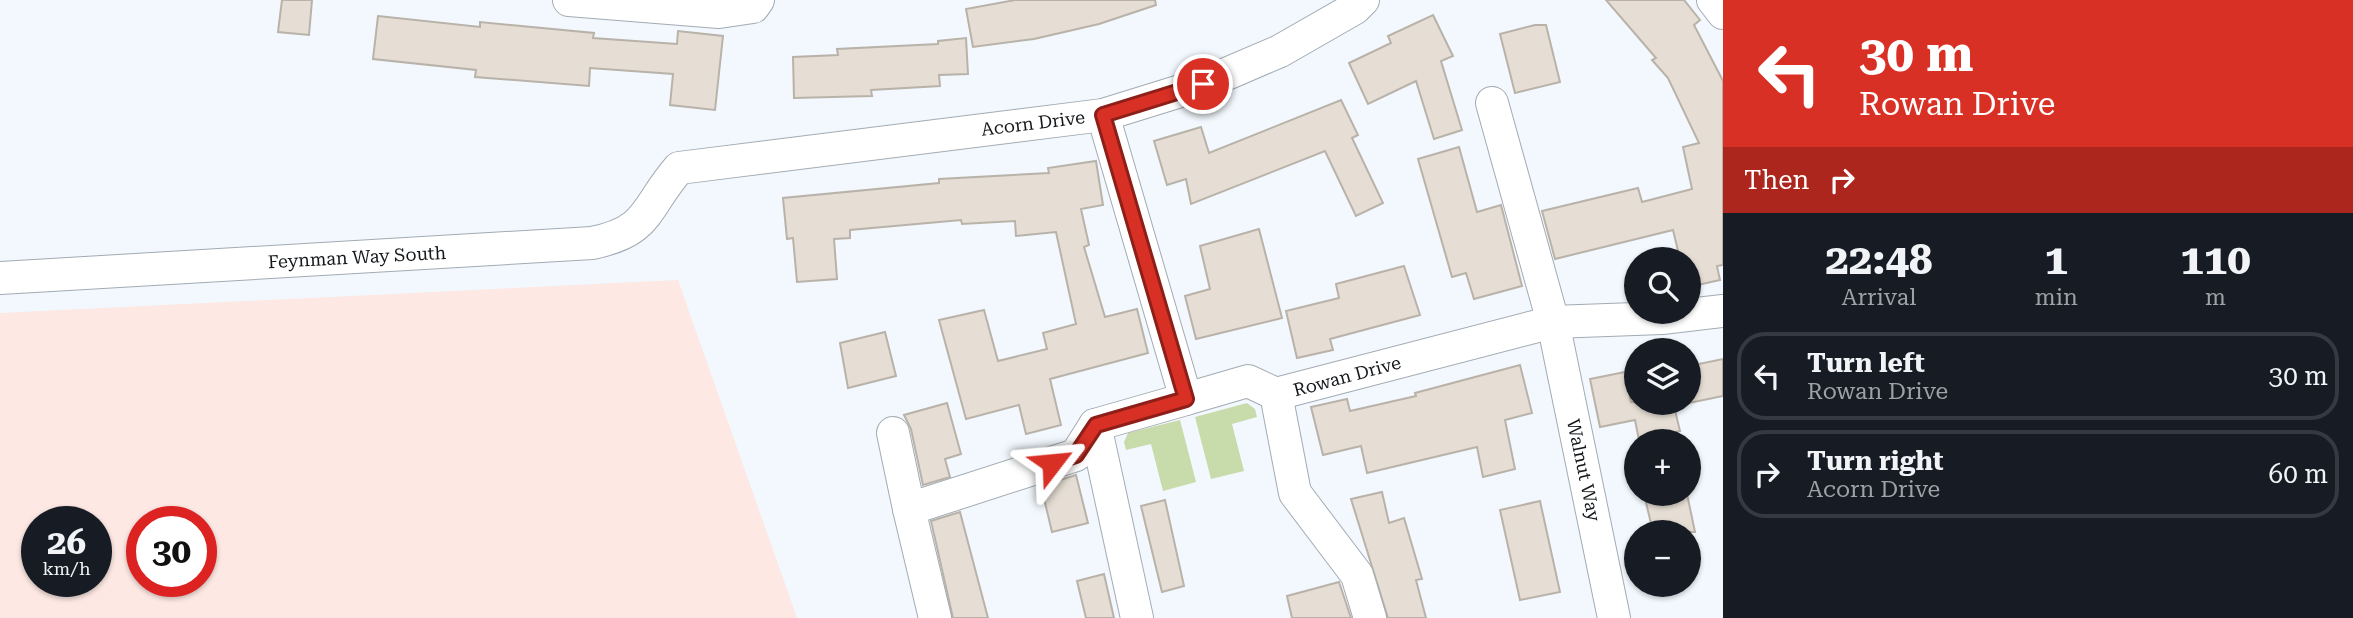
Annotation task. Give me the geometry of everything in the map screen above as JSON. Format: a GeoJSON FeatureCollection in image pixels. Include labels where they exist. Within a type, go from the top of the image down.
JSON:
{"type":"FeatureCollection","features":[{"type":"Feature","properties":{"kind":"street"},"geometry":{"type":"LineString","coordinates":[[569,0],[719,12],[753,7],[758,0]]}},
{"type":"Feature","properties":{"kind":"street","name":"Acorn Drive"},"geometry":{"type":"LineString","coordinates":[[679,168],[1103,115],[1203,84],[1280,51],[1355,8],[1363,0]]}},
{"type":"Feature","properties":{"kind":"street"},"geometry":{"type":"LineString","coordinates":[[1713,0],[1723,13]]}},
{"type":"Feature","properties":{"kind":"street"},"geometry":{"type":"LineString","coordinates":[[1492,103],[1553,322]]}},
{"type":"Feature","properties":{"kind":"street"},"geometry":{"type":"LineString","coordinates":[[1103,115],[1186,399]]}},
{"type":"Feature","properties":{"kind":"street","name":"Feynman Way South"},"geometry":{"type":"LineString","coordinates":[[0,278],[592,243],[621,237],[646,217],[658,192],[679,168]]}},
{"type":"Feature","properties":{"kind":"street","name":"Rowan Drive"},"geometry":{"type":"LineString","coordinates":[[1096,425],[1248,381],[1276,394],[1553,322],[1662,318],[1723,311]]}},
{"type":"Feature","properties":{"kind":"street","name":"Walnut Way"},"geometry":{"type":"LineString","coordinates":[[1553,322],[1614,618]]}},
{"type":"Feature","properties":{"kind":"street"},"geometry":{"type":"LineString","coordinates":[[1276,394],[1295,493],[1357,575],[1370,618]]}},
{"type":"Feature","properties":{"kind":"street"},"geometry":{"type":"LineString","coordinates":[[909,509],[1076,455],[1096,425]]}},
{"type":"Feature","properties":{"kind":"street"},"geometry":{"type":"LineString","coordinates":[[1096,425],[1137,618]]}},
{"type":"Feature","properties":{"kind":"street"},"geometry":{"type":"LineString","coordinates":[[893,433],[935,618]]}},
{"type":"Feature","properties":{"kind":"shaded area"},"geometry":{"type":"Polygon","coordinates":[[[678,280],[797,618],[0,618],[0,313],[678,280]]]}},
{"type":"Feature","properties":{"kind":"green space"},"geometry":{"type":"Polygon","coordinates":[[[1247,403],[1255,409],[1257,417],[1232,424],[1244,471],[1211,479],[1195,417],[1247,403]]]}},
{"type":"Feature","properties":{"kind":"green space"},"geometry":{"type":"Polygon","coordinates":[[[1180,420],[1196,482],[1163,491],[1151,444],[1126,450],[1124,442],[1128,433],[1180,420]]]}},
{"type":"Feature","properties":{"kind":"building"},"geometry":{"type":"Polygon","coordinates":[[[282,0],[312,0],[309,35],[278,32],[282,0]]]}},
{"type":"Feature","properties":{"kind":"building"},"geometry":{"type":"Polygon","coordinates":[[[1015,0],[1155,0],[1156,5],[1099,24],[1034,39],[973,47],[966,9],[1015,0]]]}},
{"type":"Feature","properties":{"kind":"building"},"geometry":{"type":"Polygon","coordinates":[[[1606,0],[1684,0],[1700,20],[1694,25],[1723,81],[1723,265],[1717,266],[1720,280],[1701,284],[1701,247],[1677,247],[1673,230],[1555,259],[1542,211],[1638,188],[1642,202],[1692,189],[1683,147],[1699,143],[1668,78],[1652,60],[1656,58],[1606,0]]]}},
{"type":"Feature","properties":{"kind":"building"},"geometry":{"type":"Polygon","coordinates":[[[1433,15],[1453,56],[1441,61],[1462,130],[1434,139],[1416,81],[1368,104],[1349,63],[1391,43],[1388,36],[1433,15]]]}},
{"type":"Feature","properties":{"kind":"building"},"geometry":{"type":"Polygon","coordinates":[[[378,16],[480,27],[480,22],[594,33],[593,38],[677,44],[678,31],[723,36],[715,110],[670,105],[673,74],[590,68],[589,86],[475,77],[476,70],[373,59],[378,16]]]}},
{"type":"Feature","properties":{"kind":"building"},"geometry":{"type":"Polygon","coordinates":[[[1535,25],[1546,25],[1560,82],[1515,93],[1500,34],[1535,25]]]}},
{"type":"Feature","properties":{"kind":"building"},"geometry":{"type":"Polygon","coordinates":[[[966,38],[968,74],[939,75],[940,86],[871,90],[872,96],[794,98],[793,57],[838,55],[837,49],[938,44],[938,41],[966,38]]]}},
{"type":"Feature","properties":{"kind":"building"},"geometry":{"type":"Polygon","coordinates":[[[1341,100],[1358,135],[1352,138],[1383,203],[1356,216],[1325,151],[1191,204],[1186,179],[1167,185],[1154,141],[1201,127],[1209,153],[1341,100]]]}},
{"type":"Feature","properties":{"kind":"building"},"geometry":{"type":"Polygon","coordinates":[[[1459,147],[1477,212],[1501,205],[1522,286],[1474,299],[1466,273],[1452,277],[1418,159],[1459,147]]]}},
{"type":"Feature","properties":{"kind":"building"},"geometry":{"type":"Polygon","coordinates":[[[1096,161],[1103,205],[1081,209],[1089,245],[1084,247],[1105,317],[1137,309],[1148,353],[1050,379],[1061,425],[1026,434],[1019,405],[966,419],[939,320],[984,310],[998,361],[1047,349],[1043,333],[1076,324],[1056,232],[1016,236],[1015,221],[962,224],[961,220],[850,230],[850,238],[834,239],[837,279],[797,282],[793,238],[787,239],[783,198],[939,183],[939,179],[1049,173],[1048,168],[1096,161]]]}},
{"type":"Feature","properties":{"kind":"building"},"geometry":{"type":"Polygon","coordinates":[[[1259,229],[1282,318],[1196,339],[1185,296],[1210,289],[1200,246],[1259,229]]]}},
{"type":"Feature","properties":{"kind":"building"},"geometry":{"type":"Polygon","coordinates":[[[1404,266],[1420,315],[1330,339],[1333,350],[1297,358],[1286,311],[1339,298],[1336,284],[1404,266]]]}},
{"type":"Feature","properties":{"kind":"building"},"geometry":{"type":"Polygon","coordinates":[[[885,332],[896,376],[848,388],[840,343],[885,332]]]}},
{"type":"Feature","properties":{"kind":"building"},"geometry":{"type":"Polygon","coordinates":[[[1723,359],[1723,396],[1701,401],[1701,364],[1723,359]]]}},
{"type":"Feature","properties":{"kind":"building"},"geometry":{"type":"Polygon","coordinates":[[[1520,365],[1532,413],[1505,420],[1515,469],[1483,477],[1477,447],[1367,473],[1361,446],[1323,455],[1311,407],[1347,399],[1350,411],[1416,396],[1415,393],[1520,365]]]}},
{"type":"Feature","properties":{"kind":"building"},"geometry":{"type":"Polygon","coordinates":[[[1624,372],[1624,415],[1676,415],[1680,429],[1637,429],[1635,420],[1600,427],[1590,379],[1624,372]]]}},
{"type":"Feature","properties":{"kind":"building"},"geometry":{"type":"Polygon","coordinates":[[[947,403],[961,454],[945,459],[950,477],[923,485],[911,429],[904,415],[947,403]]]}},
{"type":"Feature","properties":{"kind":"building"},"geometry":{"type":"Polygon","coordinates":[[[1076,475],[1088,523],[1052,532],[1041,486],[1076,475]]]}},
{"type":"Feature","properties":{"kind":"building"},"geometry":{"type":"Polygon","coordinates":[[[1382,492],[1389,523],[1404,518],[1422,579],[1416,580],[1426,618],[1388,618],[1351,499],[1382,492]]]}},
{"type":"Feature","properties":{"kind":"building"},"geometry":{"type":"Polygon","coordinates":[[[1165,500],[1184,586],[1162,592],[1141,506],[1165,500]]]}},
{"type":"Feature","properties":{"kind":"building"},"geometry":{"type":"Polygon","coordinates":[[[1540,501],[1560,592],[1520,600],[1500,510],[1540,501]]]}},
{"type":"Feature","properties":{"kind":"building"},"geometry":{"type":"Polygon","coordinates":[[[1647,506],[1690,506],[1692,520],[1650,520],[1647,506]]]}},
{"type":"Feature","properties":{"kind":"building"},"geometry":{"type":"Polygon","coordinates":[[[960,512],[988,618],[953,618],[931,521],[960,512]]]}},
{"type":"Feature","properties":{"kind":"building"},"geometry":{"type":"Polygon","coordinates":[[[1104,574],[1114,618],[1086,618],[1077,581],[1104,574]]]}},
{"type":"Feature","properties":{"kind":"building"},"geometry":{"type":"Polygon","coordinates":[[[1339,582],[1351,618],[1292,618],[1287,596],[1339,582]]]}},
{"type":"Feature","properties":{"kind":"route"},"geometry":{"type":"LineString","coordinates":[[1052,463],[1076,455],[1096,425],[1186,399],[1103,115],[1203,84]]}}]}
